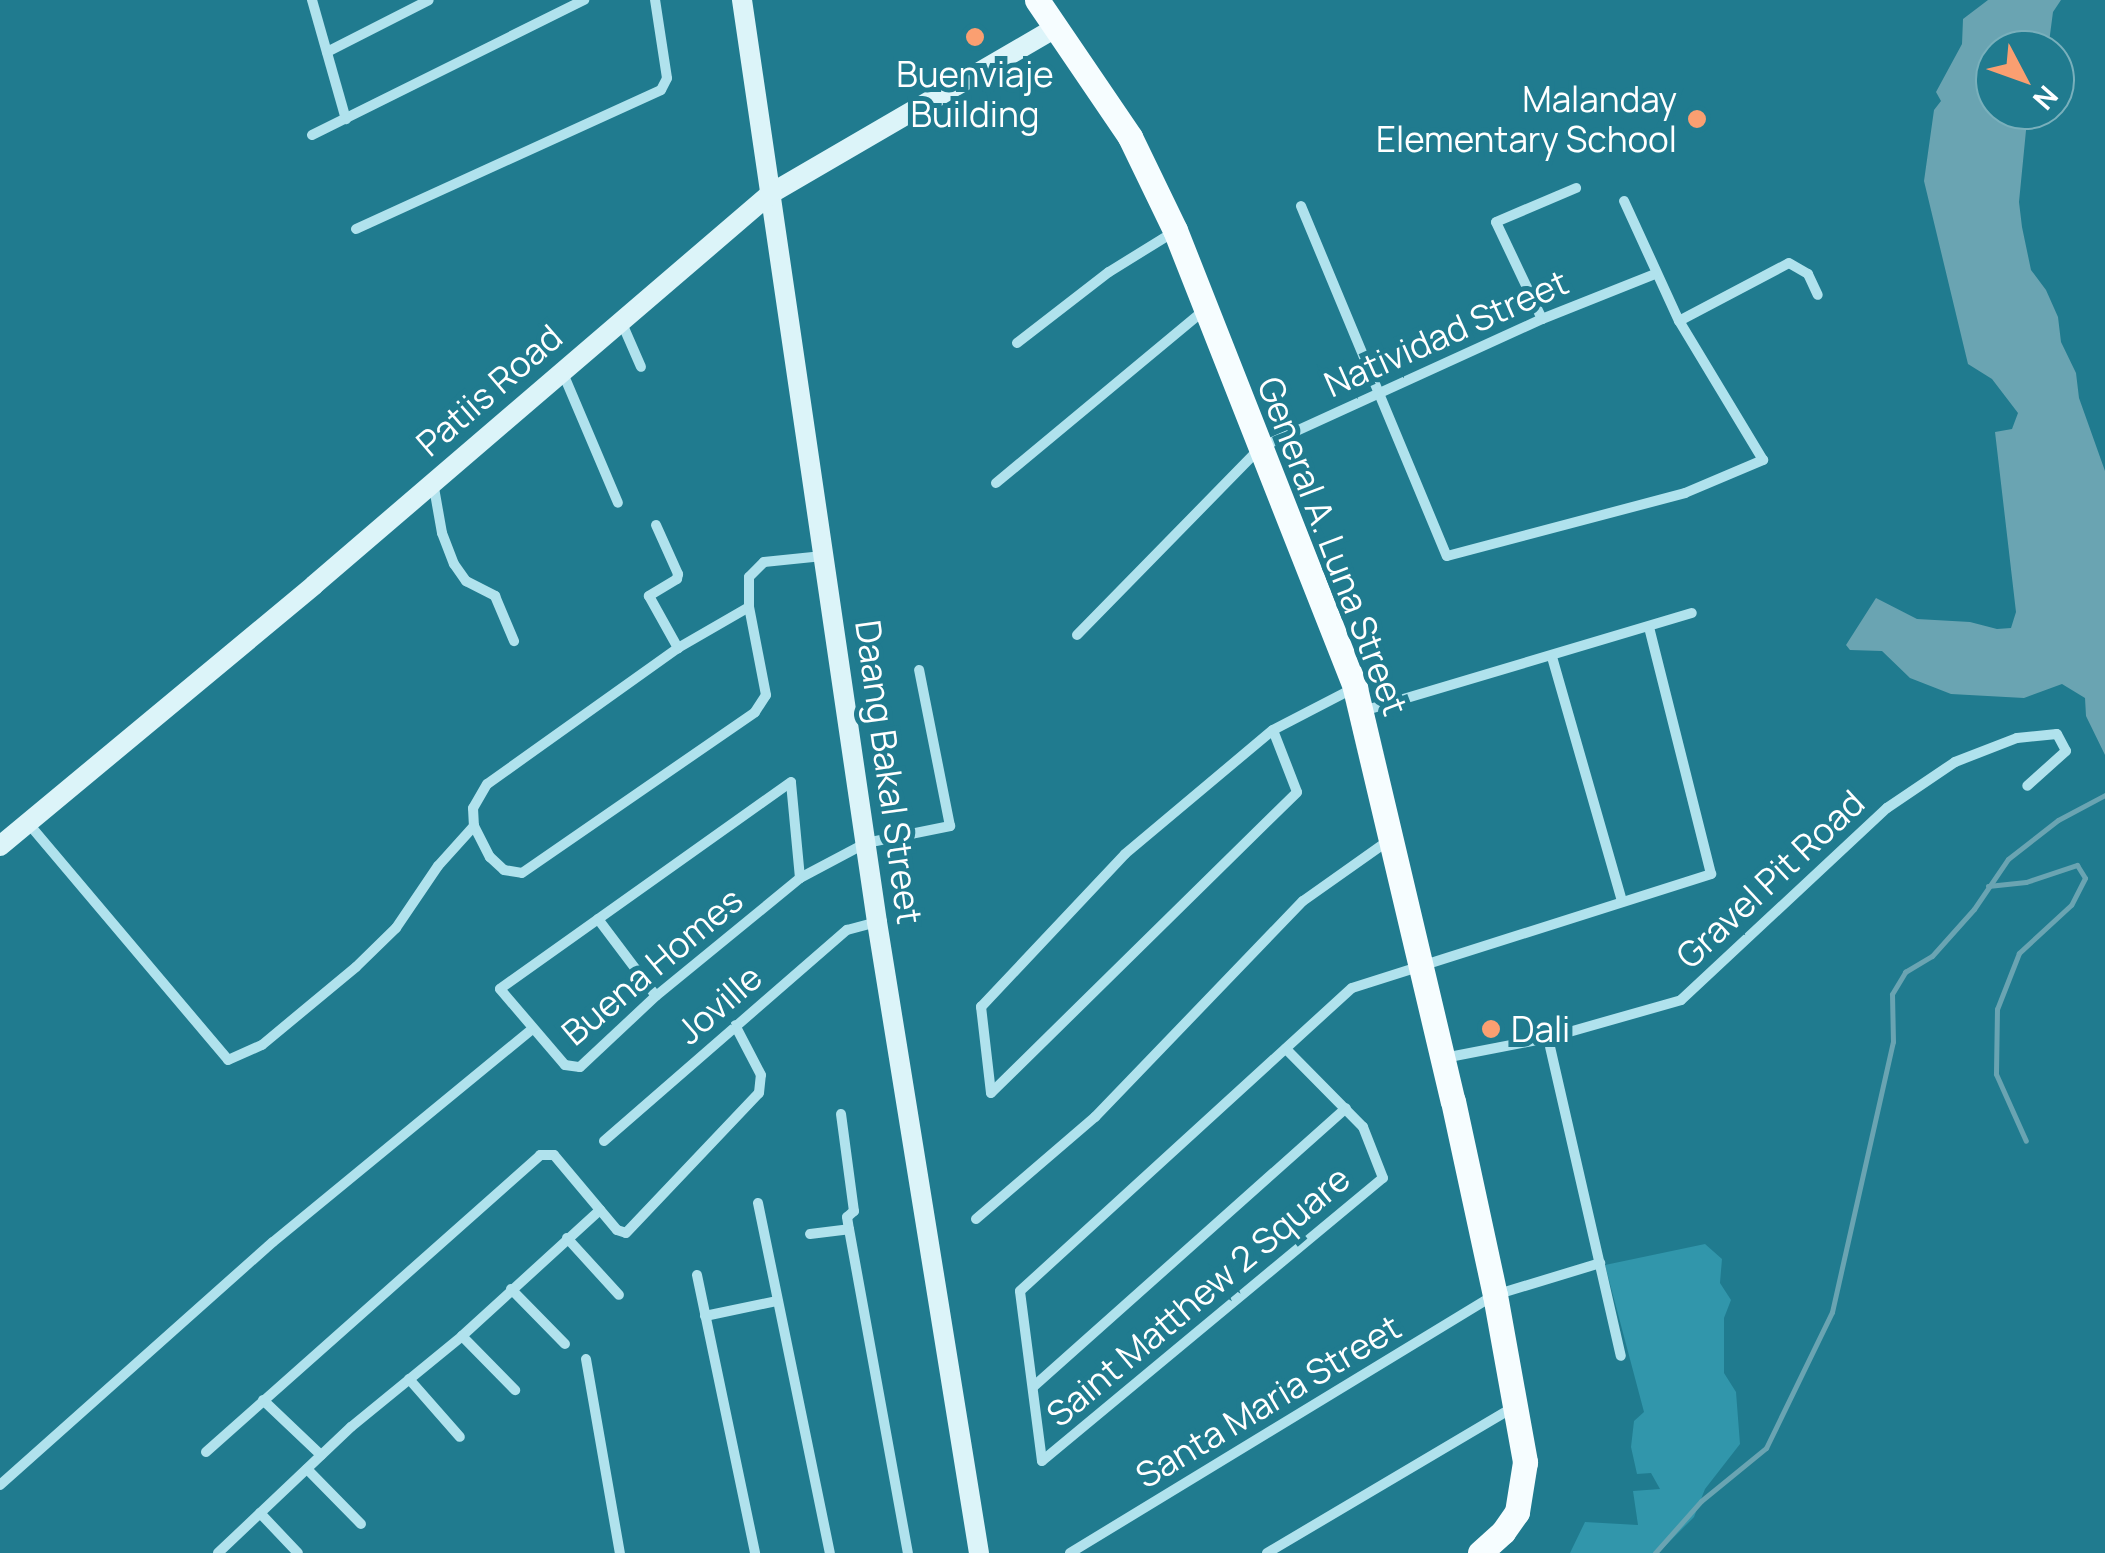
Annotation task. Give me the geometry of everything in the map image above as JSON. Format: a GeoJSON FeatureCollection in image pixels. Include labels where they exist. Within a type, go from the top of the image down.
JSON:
{"type":"FeatureCollection","features":[{"type":"Feature","properties":{"kind":"main road","name":"General A. Luna Street"},"geometry":{"type":"LineString","coordinates":[[1037,0],[1130,137],[1176,230],[1358,700],[1394,836],[1444,1058],[1496,1296],[1525,1462],[1524,1485],[1510,1522],[1480,1553]]}},
{"type":"Feature","properties":{"kind":"street"},"geometry":{"type":"LineString","coordinates":[[312,0],[346,119]]}},
{"type":"Feature","properties":{"kind":"street"},"geometry":{"type":"LineString","coordinates":[[327,52],[429,0]]}},
{"type":"Feature","properties":{"kind":"street"},"geometry":{"type":"LineString","coordinates":[[312,135],[584,0]]}},
{"type":"Feature","properties":{"kind":"street"},"geometry":{"type":"LineString","coordinates":[[356,228],[661,90],[668,78],[655,0]]}},
{"type":"Feature","properties":{"kind":"street","name":"Daang Bakal Street"},"geometry":{"type":"LineString","coordinates":[[742,0],[877,922],[978,1553]]}},
{"type":"Feature","properties":{"kind":"street","name":"Patiis Road"},"geometry":{"type":"LineString","coordinates":[[0,846],[770,194],[1054,29]]}},
{"type":"Feature","properties":{"kind":"street"},"geometry":{"type":"LineString","coordinates":[[1542,319],[1496,222],[1576,188]]}},
{"type":"Feature","properties":{"kind":"street"},"geometry":{"type":"LineString","coordinates":[[1301,206],[1446,556],[1685,493],[1763,460],[1679,321],[1624,202]]}},
{"type":"Feature","properties":{"kind":"street"},"geometry":{"type":"LineString","coordinates":[[1017,342],[1109,272],[1176,230]]}},
{"type":"Feature","properties":{"kind":"street"},"geometry":{"type":"LineString","coordinates":[[1679,321],[1789,263],[1808,274],[1818,295]]}},
{"type":"Feature","properties":{"kind":"street","name":"Natividad Street"},"geometry":{"type":"LineString","coordinates":[[1261,447],[1542,319],[1655,274]]}},
{"type":"Feature","properties":{"kind":"street"},"geometry":{"type":"LineString","coordinates":[[996,483],[1204,310]]}},
{"type":"Feature","properties":{"kind":"street"},"geometry":{"type":"LineString","coordinates":[[620,320],[641,367]]}},
{"type":"Feature","properties":{"kind":"street"},"geometry":{"type":"LineString","coordinates":[[562,370],[618,503]]}},
{"type":"Feature","properties":{"kind":"street"},"geometry":{"type":"LineString","coordinates":[[1076,635],[1261,447]]}},
{"type":"Feature","properties":{"kind":"street"},"geometry":{"type":"LineString","coordinates":[[433,481],[442,533],[454,564],[466,581],[494,596],[514,641]]}},
{"type":"Feature","properties":{"kind":"street"},"geometry":{"type":"LineString","coordinates":[[656,525],[678,574],[677,579],[648,596],[678,648]]}},
{"type":"Feature","properties":{"kind":"street"},"geometry":{"type":"LineString","coordinates":[[749,608],[678,648],[487,784],[473,808],[474,826],[490,857],[504,870],[522,873],[746,720],[766,695],[749,608],[749,577],[764,562],[824,555]]}},
{"type":"Feature","properties":{"kind":"street"},"geometry":{"type":"LineString","coordinates":[[1274,730],[1297,792],[991,1094],[981,1007],[1125,854],[1274,730],[1358,700],[1552,656],[1692,612]]}},
{"type":"Feature","properties":{"kind":"street","name":"Saint Matthew 2 Square"},"geometry":{"type":"LineString","coordinates":[[1286,1049],[1363,1127],[1384,1178],[1042,1461],[1020,1291],[1352,988],[1712,874],[1648,627]]}},
{"type":"Feature","properties":{"kind":"street"},"geometry":{"type":"LineString","coordinates":[[1552,656],[1622,901]]}},
{"type":"Feature","properties":{"kind":"street","name":"Buena Homes"},"geometry":{"type":"LineString","coordinates":[[598,919],[504,982],[500,989],[572,1069],[800,878],[866,842],[950,826],[919,670]]}},
{"type":"Feature","properties":{"kind":"street","name":"Gravel Pit Road"},"geometry":{"type":"LineString","coordinates":[[1444,1058],[1548,1038],[1682,1000],[1887,808],[1955,762],[2007,740],[2055,732],[2067,747],[2027,786]]}},
{"type":"Feature","properties":{"kind":"street"},"geometry":{"type":"LineString","coordinates":[[656,996],[598,919],[791,782],[800,878]]}},
{"type":"Feature","properties":{"kind":"street"},"geometry":{"type":"LineString","coordinates":[[28,822],[228,1060],[262,1045],[396,928],[438,866],[474,826]]}},
{"type":"Feature","properties":{"kind":"street"},"geometry":{"type":"LineString","coordinates":[[976,1219],[1094,1117],[1303,901],[1394,836]]}},
{"type":"Feature","properties":{"kind":"street","name":"Joville"},"geometry":{"type":"LineString","coordinates":[[604,1141],[847,930],[877,922]]}},
{"type":"Feature","properties":{"kind":"street"},"geometry":{"type":"LineString","coordinates":[[206,1452],[540,1155],[554,1155],[617,1230],[626,1232],[754,1101],[760,1075],[735,1026]]}},
{"type":"Feature","properties":{"kind":"street"},"geometry":{"type":"LineString","coordinates":[[0,1485],[273,1242],[532,1029]]}},
{"type":"Feature","properties":{"kind":"street"},"geometry":{"type":"LineString","coordinates":[[1548,1038],[1620,1356]]}},
{"type":"Feature","properties":{"kind":"street","name":"Saint Matthew 2 Square"},"geometry":{"type":"LineString","coordinates":[[1033,1387],[1346,1108]]}},
{"type":"Feature","properties":{"kind":"street"},"geometry":{"type":"LineString","coordinates":[[841,1114],[854,1211],[848,1217],[849,1229],[908,1553]]}},
{"type":"Feature","properties":{"kind":"street"},"geometry":{"type":"LineString","coordinates":[[758,1203],[830,1553]]}},
{"type":"Feature","properties":{"kind":"street"},"geometry":{"type":"LineString","coordinates":[[218,1553],[321,1456],[462,1336],[600,1210]]}},
{"type":"Feature","properties":{"kind":"street"},"geometry":{"type":"LineString","coordinates":[[810,1234],[849,1229]]}},
{"type":"Feature","properties":{"kind":"street"},"geometry":{"type":"LineString","coordinates":[[566,1238],[619,1295]]}},
{"type":"Feature","properties":{"kind":"street","name":"Santa Maria Street"},"geometry":{"type":"LineString","coordinates":[[1070,1553],[1496,1296],[1600,1262]]}},
{"type":"Feature","properties":{"kind":"street"},"geometry":{"type":"LineString","coordinates":[[697,1275],[755,1553]]}},
{"type":"Feature","properties":{"kind":"street"},"geometry":{"type":"LineString","coordinates":[[511,1288],[566,1344]]}},
{"type":"Feature","properties":{"kind":"street"},"geometry":{"type":"LineString","coordinates":[[705,1316],[776,1302]]}},
{"type":"Feature","properties":{"kind":"street"},"geometry":{"type":"LineString","coordinates":[[462,1336],[514,1390]]}},
{"type":"Feature","properties":{"kind":"street"},"geometry":{"type":"LineString","coordinates":[[586,1360],[620,1553]]}},
{"type":"Feature","properties":{"kind":"street"},"geometry":{"type":"LineString","coordinates":[[409,1379],[460,1437]]}},
{"type":"Feature","properties":{"kind":"street"},"geometry":{"type":"LineString","coordinates":[[263,1400],[321,1456]]}},
{"type":"Feature","properties":{"kind":"street"},"geometry":{"type":"LineString","coordinates":[[1267,1553],[1514,1407]]}},
{"type":"Feature","properties":{"kind":"street"},"geometry":{"type":"LineString","coordinates":[[308,1469],[361,1524]]}},
{"type":"Feature","properties":{"kind":"street"},"geometry":{"type":"LineString","coordinates":[[260,1513],[298,1553]]}},
{"type":"Feature","properties":{"kind":"shaded area"},"geometry":{"type":"Polygon","coordinates":[[[1988,0],[2061,0],[2053,12],[2051,30],[1975,30],[1975,130],[2026,130],[2019,202],[2031,270],[2046,290],[2058,317],[2061,342],[2076,373],[2079,398],[2105,471],[2105,755],[2086,716],[2085,698],[2062,684],[2024,698],[1951,694],[1910,678],[1882,651],[1850,650],[1846,645],[1876,598],[1917,619],[1970,622],[1997,629],[2011,628],[2016,612],[1995,432],[2012,429],[2018,413],[1992,379],[1968,364],[1924,181],[1934,110],[1941,101],[1936,92],[1962,44],[1963,19],[1988,0]]]}},
{"type":"Feature","properties":{"kind":"shaded area"},"geometry":{"type":"Polygon","coordinates":[[[1705,1244],[1722,1259],[1720,1283],[1731,1300],[1724,1318],[1724,1373],[1736,1392],[1740,1444],[1705,1489],[1694,1517],[1658,1553],[1570,1553],[1585,1522],[1638,1525],[1633,1491],[1660,1489],[1651,1473],[1637,1474],[1631,1447],[1634,1421],[1644,1412],[1605,1265],[1705,1244]]]}},
{"type":"Feature","properties":{"kind":"waterway"},"geometry":{"type":"LineString","coordinates":[[1655,1553],[1701,1501],[1766,1448],[1832,1312],[1893,1042],[1892,994],[1905,972],[1932,956],[1974,909],[2008,859],[2058,820],[2105,795]]}},
{"type":"Feature","properties":{"kind":"waterway"},"geometry":{"type":"LineString","coordinates":[[1988,886],[2026,882],[2077,865],[2085,878],[2071,905],[2019,953],[1997,1009],[1996,1074],[2026,1141]]}},
{"type":"Feature","properties":{"kind":"place","name":"Buenviaje Building"},"geometry":{"type":"Point","coordinates":[975,37]}},
{"type":"Feature","properties":{"kind":"place","name":"Malanday Elementary School"},"geometry":{"type":"Point","coordinates":[1697,119]}},
{"type":"Feature","properties":{"kind":"place","name":"Dali"},"geometry":{"type":"Point","coordinates":[1491,1029]}}]}
